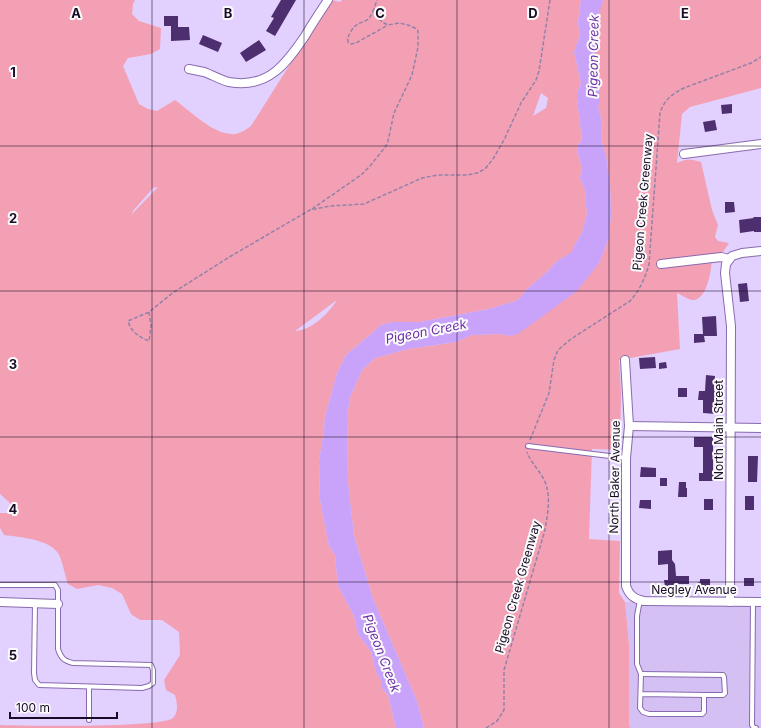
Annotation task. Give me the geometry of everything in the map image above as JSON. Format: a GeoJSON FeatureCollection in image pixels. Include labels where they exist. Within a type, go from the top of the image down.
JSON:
{"type":"FeatureCollection","features":[{"type":"Feature","properties":{"kind":"street"},"geometry":{"type":"LineString","coordinates":[[189,69],[204,72],[221,80],[234,83],[254,81],[271,76],[288,60],[328,0]]}},
{"type":"Feature","properties":{"kind":"street"},"geometry":{"type":"LineString","coordinates":[[684,154],[761,144]]}},
{"type":"Feature","properties":{"kind":"street"},"geometry":{"type":"LineString","coordinates":[[661,264],[721,257],[729,259],[734,255],[761,251]]}},
{"type":"Feature","properties":{"kind":"street","name":"North Main Street"},"geometry":{"type":"LineString","coordinates":[[729,259],[726,264],[725,274],[731,326],[730,602]]}},
{"type":"Feature","properties":{"kind":"street","name":"North Baker Avenue"},"geometry":{"type":"LineString","coordinates":[[625,360],[629,426],[626,458],[626,586],[629,594]]}},
{"type":"Feature","properties":{"kind":"street"},"geometry":{"type":"LineString","coordinates":[[629,426],[705,428],[731,426],[761,428]]}},
{"type":"Feature","properties":{"kind":"street","name":"Negley Avenue"},"geometry":{"type":"LineString","coordinates":[[629,594],[635,599],[640,600],[669,602],[757,602]]}},
{"type":"Feature","properties":{"kind":"street"},"geometry":{"type":"LineString","coordinates":[[0,602],[58,604]]}},
{"type":"Feature","properties":{"kind":"lane"},"geometry":{"type":"LineString","coordinates":[[528,446],[626,458]]}},
{"type":"Feature","properties":{"kind":"lane"},"geometry":{"type":"LineString","coordinates":[[0,585],[55,585],[58,590],[58,649],[60,657],[65,661],[73,663],[151,665],[153,670],[153,683],[142,688],[39,685],[35,680],[34,673],[36,604]]}},
{"type":"Feature","properties":{"kind":"lane"},"geometry":{"type":"LineString","coordinates":[[640,600],[637,616],[637,664],[641,674],[640,708],[643,712],[649,714],[702,714],[704,712],[704,695]]}},
{"type":"Feature","properties":{"kind":"lane"},"geometry":{"type":"LineString","coordinates":[[756,728],[752,725],[757,602]]}},
{"type":"Feature","properties":{"kind":"lane"},"geometry":{"type":"LineString","coordinates":[[641,674],[723,675],[725,693],[723,695],[641,694]]}},
{"type":"Feature","properties":{"kind":"lane"},"geometry":{"type":"LineString","coordinates":[[89,687],[89,720]]}},
{"type":"Feature","properties":{"kind":"path"},"geometry":{"type":"LineString","coordinates":[[149,312],[151,326],[149,341],[140,338],[130,326],[128,321],[149,312],[174,292],[230,256],[310,210],[361,175],[374,161],[388,141],[394,113],[412,75],[418,36],[418,32],[415,28],[399,23],[388,25],[356,43],[350,44],[348,42],[348,38],[354,26],[369,19],[377,0]]}},
{"type":"Feature","properties":{"kind":"path"},"geometry":{"type":"LineString","coordinates":[[310,210],[330,206],[364,204],[422,178],[438,175],[467,175],[477,173],[485,169],[493,160],[521,103],[536,80],[539,71],[550,0]]}},
{"type":"Feature","properties":{"kind":"path"},"geometry":{"type":"LineString","coordinates":[[374,9],[379,19],[388,25]]}},
{"type":"Feature","properties":{"kind":"path","name":"Pigeon Creek Greenway"},"geometry":{"type":"LineString","coordinates":[[486,728],[497,721],[504,710],[504,670],[548,516],[548,492],[546,483],[529,458],[527,452],[528,446],[550,393],[554,360],[558,350],[570,339],[630,301],[646,277],[649,264],[660,113],[663,104],[674,93],[684,88],[752,63],[761,57]]}},
{"type":"Feature","properties":{"kind":"shaded area"},"geometry":{"type":"Polygon","coordinates":[[[0,0],[135,0],[132,14],[139,21],[161,28],[160,49],[151,54],[128,58],[123,66],[139,104],[148,109],[157,111],[175,100],[216,130],[224,133],[237,134],[251,126],[326,7],[332,0],[340,2],[342,0],[581,0],[578,23],[580,35],[574,52],[581,83],[577,93],[577,98],[582,140],[578,145],[577,150],[582,168],[580,178],[585,190],[587,214],[582,233],[574,246],[572,253],[557,261],[516,301],[489,309],[420,322],[392,322],[381,325],[346,355],[337,373],[325,417],[319,460],[320,500],[329,546],[335,555],[338,586],[354,616],[358,634],[371,652],[376,672],[381,681],[381,687],[388,695],[396,728],[0,728],[0,725],[119,725],[163,721],[173,718],[177,710],[176,698],[175,695],[166,690],[164,680],[180,655],[179,632],[162,620],[140,620],[131,614],[122,594],[112,588],[98,585],[77,589],[68,584],[58,553],[53,548],[41,542],[4,535],[0,528],[0,513],[10,513],[10,503],[0,494],[0,0]],[[541,93],[533,116],[546,108],[548,98],[541,93]],[[158,187],[153,188],[133,211],[132,214],[158,187]],[[337,300],[295,331],[307,328],[319,320],[329,311],[337,300]]]}},
{"type":"Feature","properties":{"kind":"shaded area"},"geometry":{"type":"Polygon","coordinates":[[[603,0],[761,0],[761,88],[690,107],[682,114],[677,163],[684,160],[701,162],[712,210],[718,225],[715,237],[718,241],[729,243],[723,252],[712,260],[706,288],[699,298],[690,300],[677,293],[680,349],[619,360],[621,391],[620,450],[592,449],[589,539],[620,541],[619,593],[625,602],[629,645],[629,726],[631,728],[424,728],[417,701],[373,599],[354,536],[348,484],[347,417],[350,397],[362,370],[375,358],[408,349],[456,342],[472,335],[500,334],[511,336],[599,263],[609,238],[611,214],[610,183],[606,156],[601,140],[602,127],[598,107],[599,93],[595,53],[598,13],[603,0]]]}},
{"type":"Feature","properties":{"kind":"shaded area"},"geometry":{"type":"Polygon","coordinates":[[[625,602],[761,604],[761,728],[631,728],[629,726],[629,645],[625,602]]]}},
{"type":"Feature","properties":{"kind":"water","name":"Pigeon Creek"},"geometry":{"type":"Polygon","coordinates":[[[581,0],[603,0],[599,12],[595,39],[595,58],[600,88],[600,102],[598,107],[602,127],[601,140],[606,156],[610,183],[611,214],[609,238],[599,263],[577,291],[518,334],[511,336],[500,334],[472,335],[456,342],[408,349],[375,358],[362,370],[350,397],[347,417],[348,484],[354,536],[373,599],[417,701],[424,728],[396,728],[388,695],[381,687],[381,681],[376,672],[371,652],[358,634],[354,616],[338,586],[335,555],[329,546],[320,500],[319,460],[325,417],[337,373],[346,355],[381,325],[392,322],[420,322],[489,309],[516,301],[557,261],[572,252],[582,233],[587,214],[585,190],[580,178],[582,168],[577,150],[578,145],[582,140],[577,98],[577,93],[581,83],[574,52],[580,35],[578,23],[581,0]]]}},
{"type":"Feature","properties":{"kind":"building"},"geometry":{"type":"Polygon","coordinates":[[[281,0],[296,0],[275,36],[266,31],[274,18],[271,17],[281,0]]]}},
{"type":"Feature","properties":{"kind":"building"},"geometry":{"type":"Polygon","coordinates":[[[164,16],[178,16],[178,27],[189,27],[190,40],[171,41],[171,26],[164,26],[164,16]]]}},
{"type":"Feature","properties":{"kind":"building"},"geometry":{"type":"Polygon","coordinates":[[[203,35],[222,43],[218,52],[199,44],[203,35]]]}},
{"type":"Feature","properties":{"kind":"building"},"geometry":{"type":"Polygon","coordinates":[[[259,40],[266,50],[246,62],[240,53],[259,40]]]}},
{"type":"Feature","properties":{"kind":"building"},"geometry":{"type":"Polygon","coordinates":[[[732,104],[732,113],[722,114],[721,105],[732,104]]]}},
{"type":"Feature","properties":{"kind":"building"},"geometry":{"type":"Polygon","coordinates":[[[715,120],[717,130],[705,132],[703,122],[715,120]]]}},
{"type":"Feature","properties":{"kind":"building"},"geometry":{"type":"Polygon","coordinates":[[[725,202],[734,202],[735,212],[725,213],[725,202]]]}},
{"type":"Feature","properties":{"kind":"building"},"geometry":{"type":"Polygon","coordinates":[[[753,217],[761,217],[761,232],[754,231],[740,233],[739,220],[754,218],[753,217]]]}},
{"type":"Feature","properties":{"kind":"building"},"geometry":{"type":"Polygon","coordinates":[[[747,283],[749,301],[740,302],[738,284],[747,283]]]}},
{"type":"Feature","properties":{"kind":"building"},"geometry":{"type":"Polygon","coordinates":[[[716,316],[717,336],[704,336],[705,342],[694,343],[694,334],[703,334],[702,317],[716,316]]]}},
{"type":"Feature","properties":{"kind":"building"},"geometry":{"type":"Polygon","coordinates":[[[655,357],[656,368],[640,369],[639,358],[655,357]]]}},
{"type":"Feature","properties":{"kind":"building"},"geometry":{"type":"Polygon","coordinates":[[[666,362],[667,368],[659,369],[659,363],[666,362]]]}},
{"type":"Feature","properties":{"kind":"building"},"geometry":{"type":"Polygon","coordinates":[[[706,375],[715,376],[714,391],[716,391],[716,414],[703,413],[703,400],[698,400],[699,391],[705,391],[706,375]]]}},
{"type":"Feature","properties":{"kind":"building"},"geometry":{"type":"Polygon","coordinates":[[[678,388],[687,388],[687,397],[678,397],[678,388]]]}},
{"type":"Feature","properties":{"kind":"building"},"geometry":{"type":"Polygon","coordinates":[[[694,437],[713,437],[713,473],[716,473],[716,481],[699,481],[699,473],[703,473],[703,447],[694,447],[694,437]]]}},
{"type":"Feature","properties":{"kind":"building"},"geometry":{"type":"Polygon","coordinates":[[[748,456],[758,456],[757,482],[748,482],[748,456]]]}},
{"type":"Feature","properties":{"kind":"building"},"geometry":{"type":"Polygon","coordinates":[[[641,467],[656,468],[656,477],[640,477],[641,467]]]}},
{"type":"Feature","properties":{"kind":"building"},"geometry":{"type":"Polygon","coordinates":[[[660,478],[667,478],[667,486],[660,486],[660,478]]]}},
{"type":"Feature","properties":{"kind":"building"},"geometry":{"type":"Polygon","coordinates":[[[679,482],[686,482],[687,497],[678,497],[679,482]]]}},
{"type":"Feature","properties":{"kind":"building"},"geometry":{"type":"Polygon","coordinates":[[[745,496],[754,496],[754,510],[745,510],[745,496]]]}},
{"type":"Feature","properties":{"kind":"building"},"geometry":{"type":"Polygon","coordinates":[[[704,499],[713,499],[713,510],[704,510],[704,499]]]}},
{"type":"Feature","properties":{"kind":"building"},"geometry":{"type":"Polygon","coordinates":[[[640,500],[651,500],[651,509],[639,508],[640,500]]]}},
{"type":"Feature","properties":{"kind":"building"},"geometry":{"type":"Polygon","coordinates":[[[672,550],[672,560],[675,564],[676,576],[689,576],[689,584],[676,584],[676,587],[665,587],[664,580],[668,580],[668,564],[658,565],[658,551],[672,550]]]}},
{"type":"Feature","properties":{"kind":"building"},"geometry":{"type":"Polygon","coordinates":[[[744,578],[754,578],[754,586],[744,586],[744,578]]]}},
{"type":"Feature","properties":{"kind":"building"},"geometry":{"type":"Polygon","coordinates":[[[700,579],[710,579],[710,589],[698,590],[697,583],[700,582],[700,579]]]}}]}
